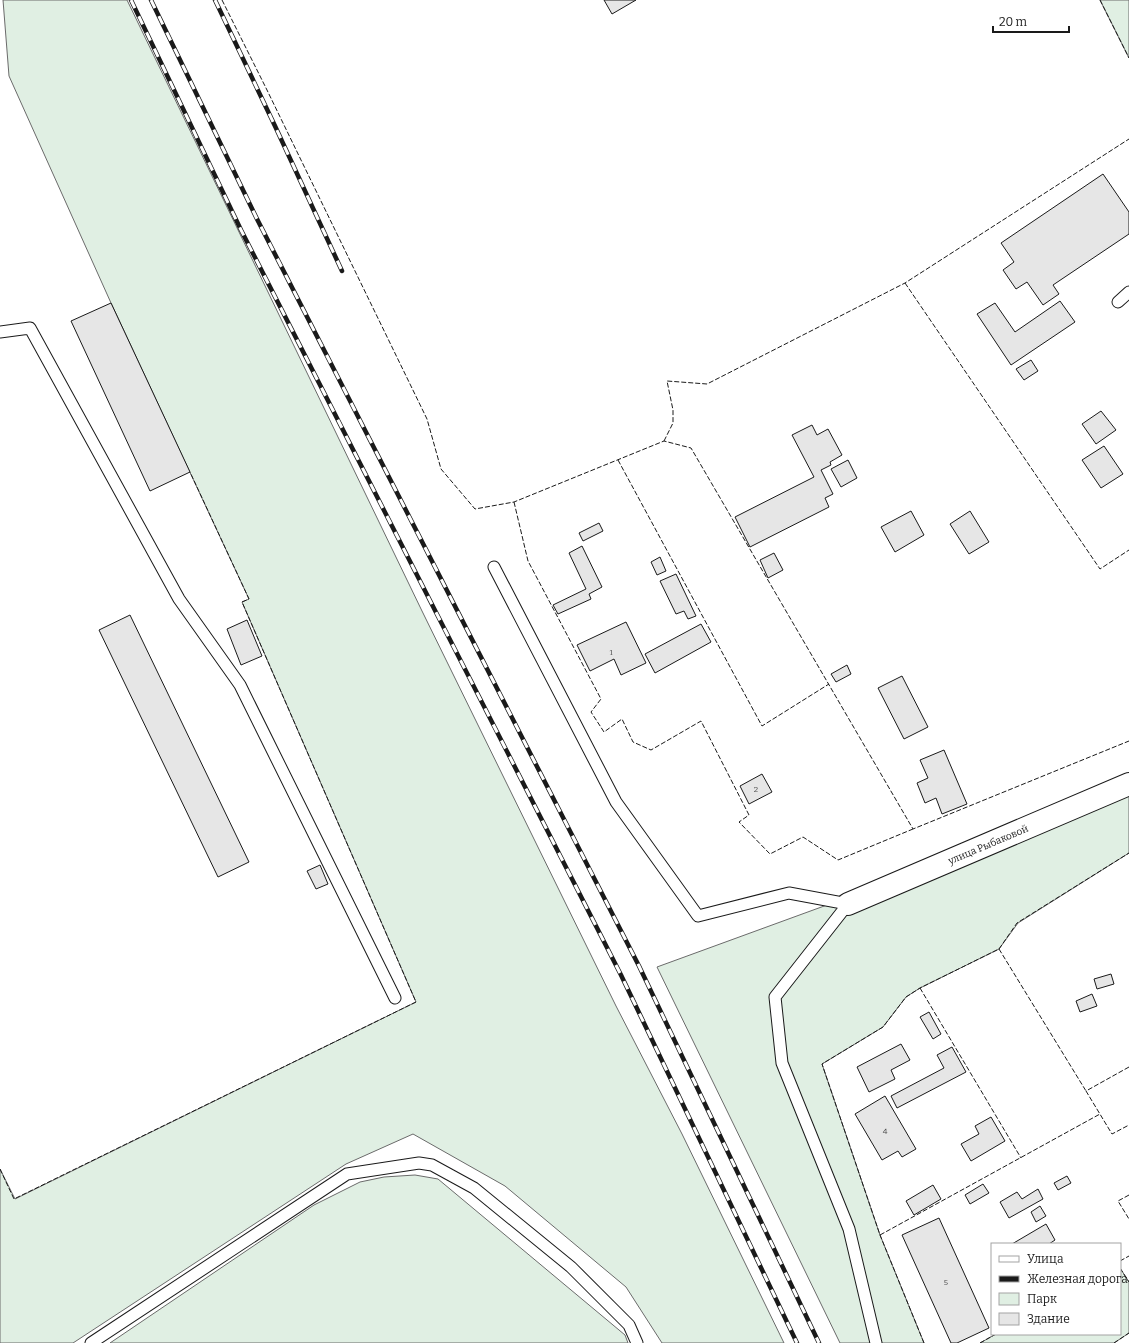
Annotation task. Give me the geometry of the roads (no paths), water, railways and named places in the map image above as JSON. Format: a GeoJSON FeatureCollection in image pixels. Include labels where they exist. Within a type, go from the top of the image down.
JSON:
{"type":"FeatureCollection","features":[{"type":"Feature","properties":{"kind":"street","name":"улица Рыбаковой"},"geometry":{"type":"LineString","coordinates":[[848,904],[1129,784]]}},
{"type":"Feature","properties":{"kind":"lane"},"geometry":{"type":"LineString","coordinates":[[1118,302],[1129,292]]}},
{"type":"Feature","properties":{"kind":"lane"},"geometry":{"type":"LineString","coordinates":[[0,332],[30,328],[179,599],[240,685],[396,998]]}},
{"type":"Feature","properties":{"kind":"lane"},"geometry":{"type":"LineString","coordinates":[[494,567],[616,802],[698,916],[788,893],[848,904],[774,997],[782,1063],[849,1229],[876,1343]]}},
{"type":"Feature","properties":{"kind":"lane"},"geometry":{"type":"LineString","coordinates":[[91,1343],[347,1174],[419,1163],[432,1165],[474,1188],[572,1267],[629,1325],[637,1343]]}},
{"type":"Feature","properties":{"kind":"railway"},"geometry":{"type":"LineString","coordinates":[[131,0],[241,230],[621,975],[797,1343]]}},
{"type":"Feature","properties":{"kind":"railway"},"geometry":{"type":"LineString","coordinates":[[151,0],[257,219],[639,966],[819,1343]]}},
{"type":"Feature","properties":{"kind":"railway"},"geometry":{"type":"LineString","coordinates":[[215,0],[342,271]]}}]}
